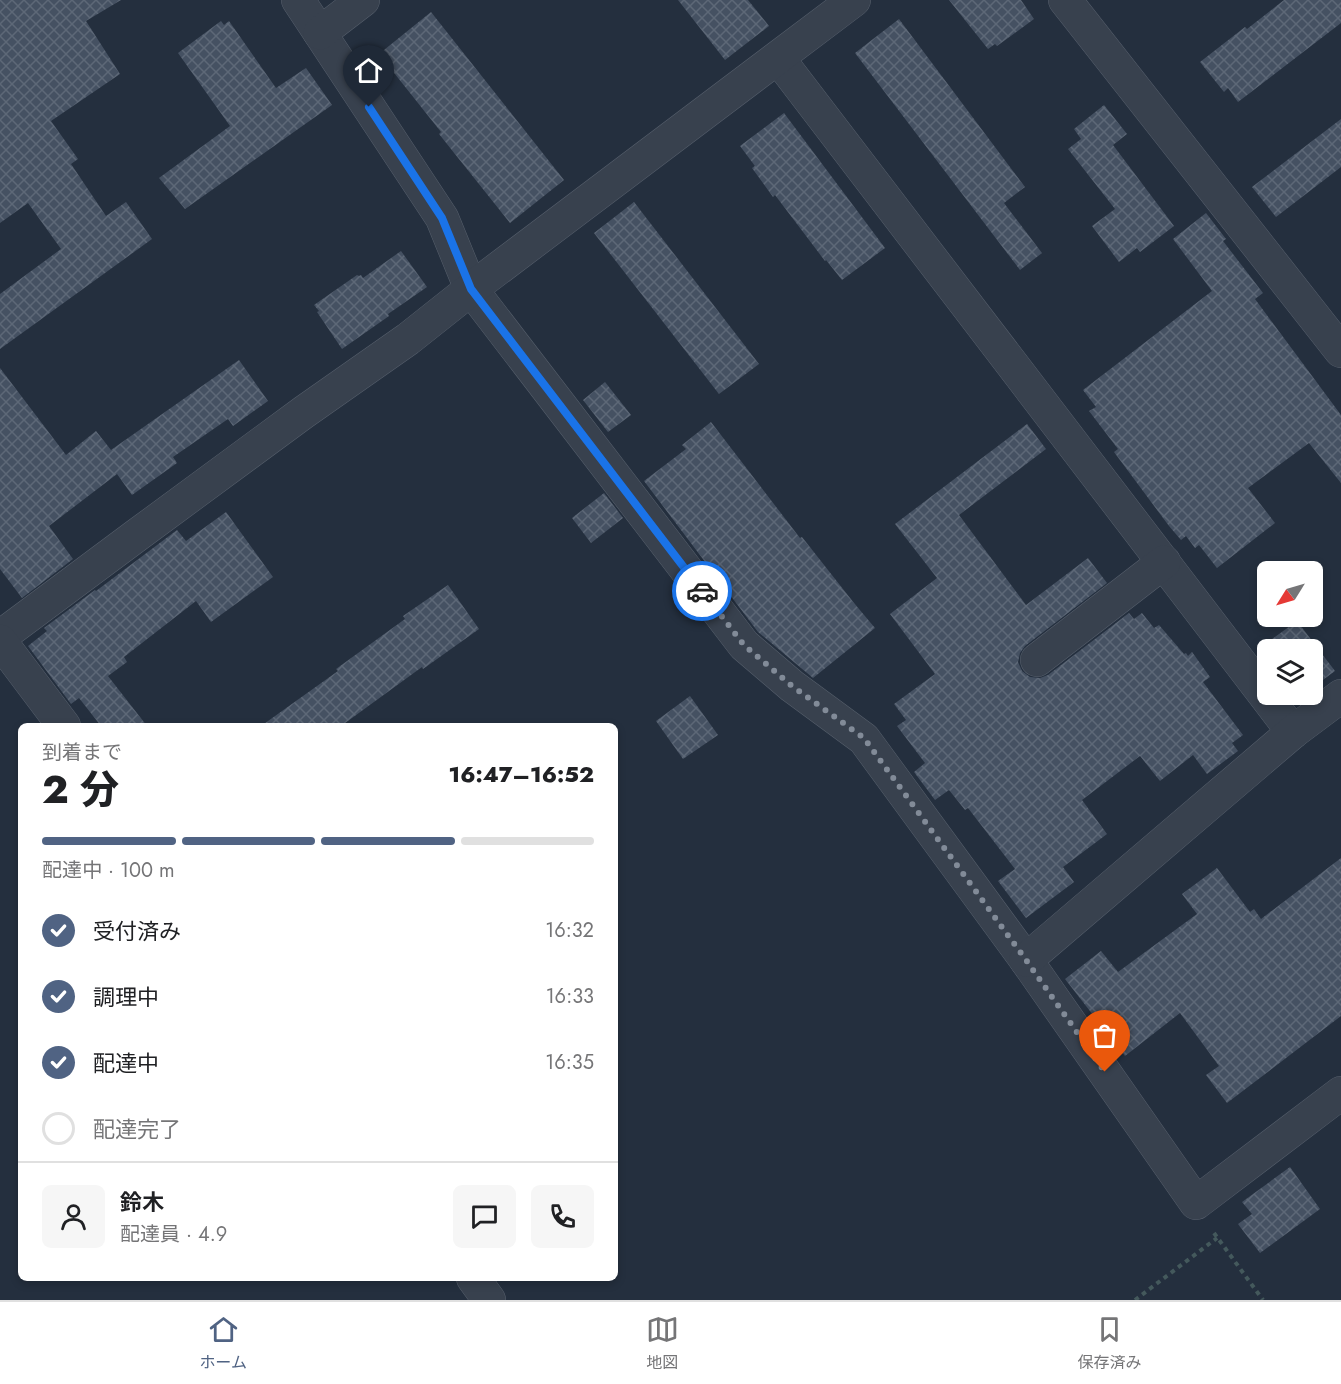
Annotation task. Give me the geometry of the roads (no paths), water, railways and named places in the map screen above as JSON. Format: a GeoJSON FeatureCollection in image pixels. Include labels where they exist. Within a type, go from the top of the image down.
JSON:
{"type":"FeatureCollection","features":[{"type":"Feature","properties":{"kind":"street"},"geometry":{"type":"LineString","coordinates":[[298,0],[442,218],[471,289],[744,645],[792,686],[864,738],[1026,960],[1196,1203],[1341,1093]]}},
{"type":"Feature","properties":{"kind":"street"},"geometry":{"type":"LineString","coordinates":[[320,33],[363,0]]}},
{"type":"Feature","properties":{"kind":"street"},"geometry":{"type":"LineString","coordinates":[[62,723],[0,639],[258,446],[408,339],[854,0]]}},
{"type":"Feature","properties":{"kind":"street"},"geometry":{"type":"LineString","coordinates":[[1065,0],[1341,351]]}},
{"type":"Feature","properties":{"kind":"street"},"geometry":{"type":"LineString","coordinates":[[778,57],[1293,732]]}},
{"type":"Feature","properties":{"kind":"street"},"geometry":{"type":"LineString","coordinates":[[1037,660],[1164,562]]}},
{"type":"Feature","properties":{"kind":"street"},"geometry":{"type":"LineString","coordinates":[[1026,960],[1293,732],[1341,696]]}},
{"type":"Feature","properties":{"kind":"street"},"geometry":{"type":"LineString","coordinates":[[475,1281],[489,1300]]}}]}
